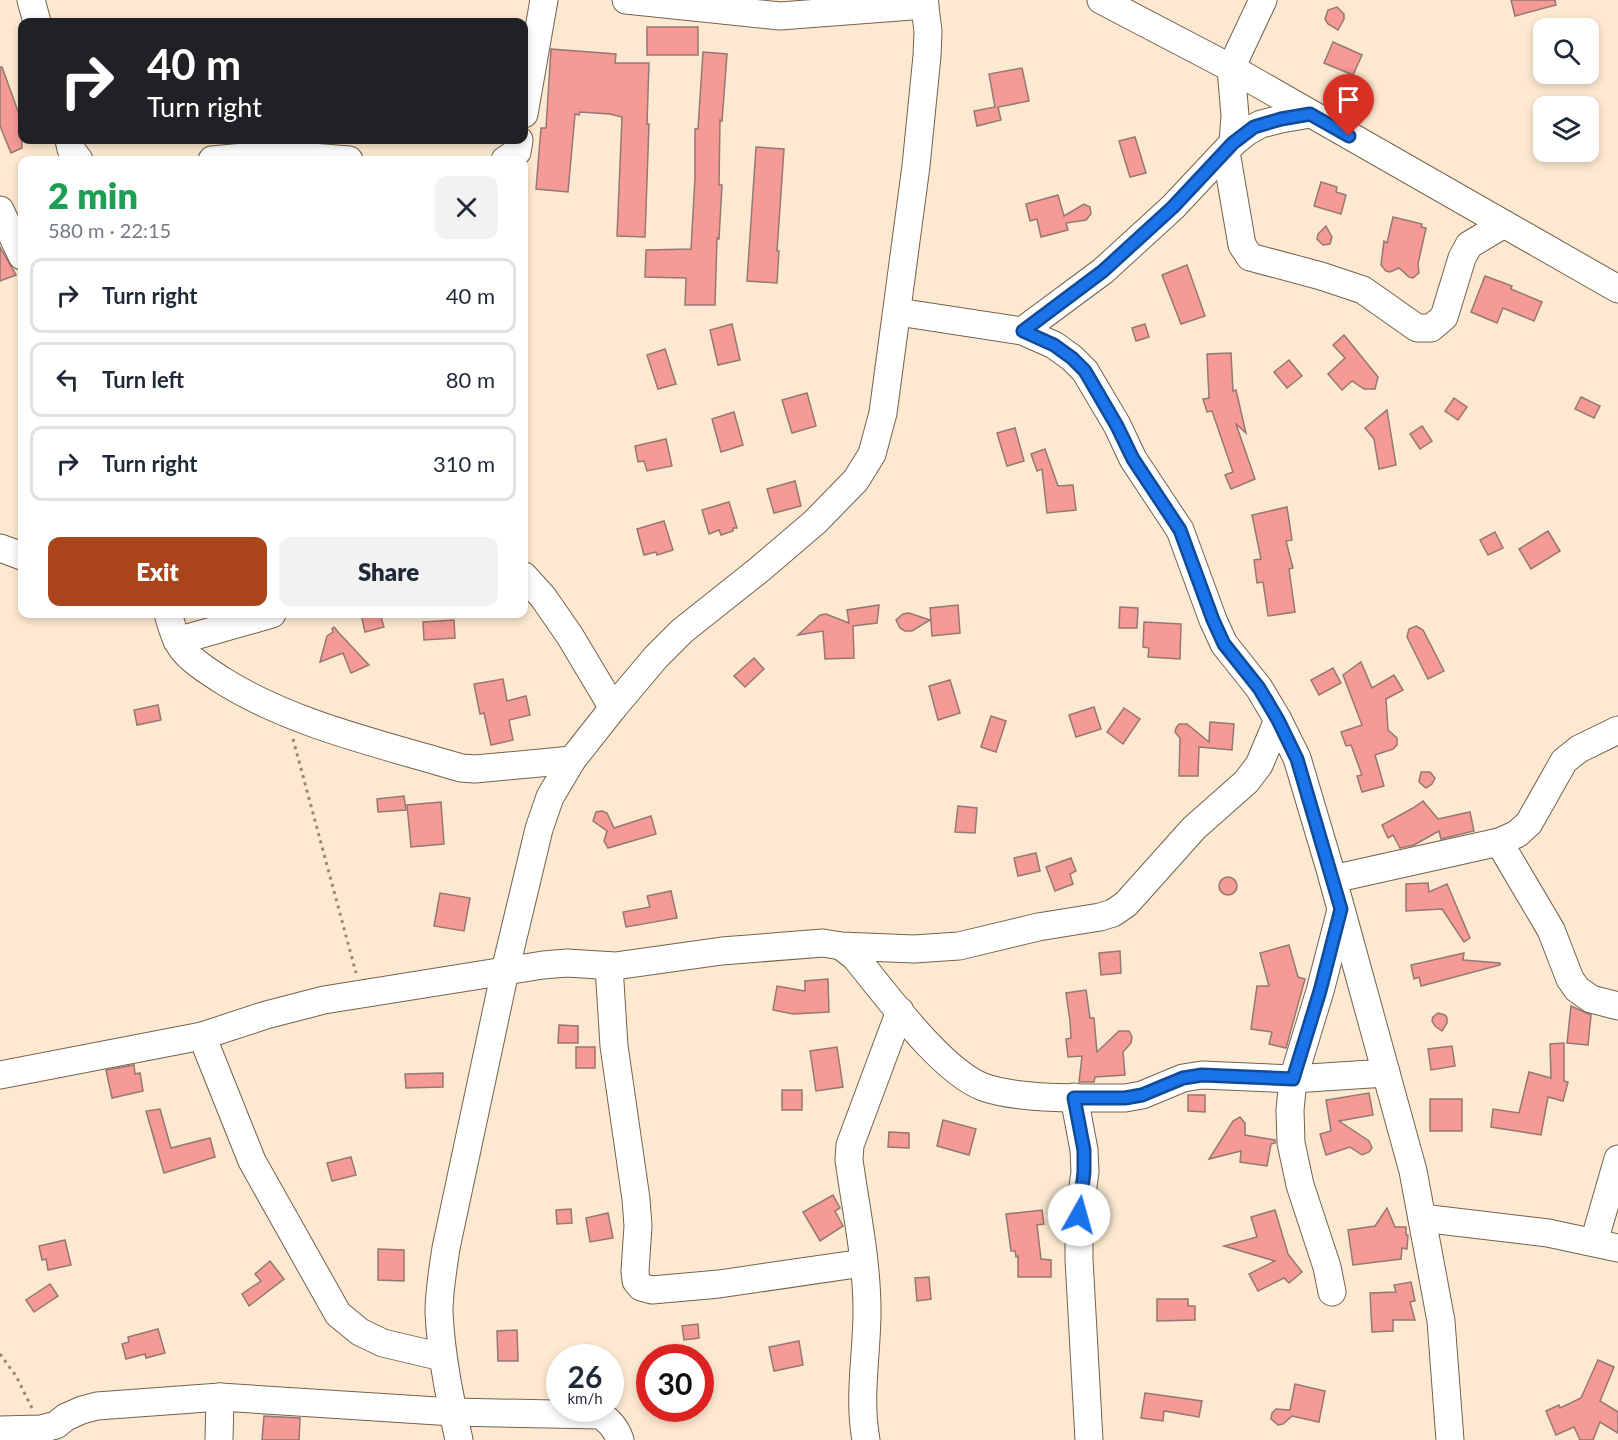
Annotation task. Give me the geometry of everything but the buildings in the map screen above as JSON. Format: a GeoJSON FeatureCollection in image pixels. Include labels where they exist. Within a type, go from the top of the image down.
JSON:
{"type":"FeatureCollection","features":[{"type":"Feature","properties":{"kind":"street"},"geometry":{"type":"LineString","coordinates":[[32,0],[37,18]]}},
{"type":"Feature","properties":{"kind":"street"},"geometry":{"type":"LineString","coordinates":[[528,91],[544,0]]}},
{"type":"Feature","properties":{"kind":"street"},"geometry":{"type":"LineString","coordinates":[[459,1440],[442,1357],[439,1311],[446,1248],[505,971],[539,829],[550,798],[572,760],[656,657],[682,631],[815,522],[856,480],[872,454],[883,413],[898,312],[927,56],[928,31],[924,2],[780,16],[626,0]]}},
{"type":"Feature","properties":{"kind":"street"},"geometry":{"type":"LineString","coordinates":[[1101,0],[1231,68],[1618,289]]}},
{"type":"Feature","properties":{"kind":"street"},"geometry":{"type":"LineString","coordinates":[[1263,0],[1231,68],[1235,116],[1229,147],[1242,245],[1250,257],[1321,276],[1362,290],[1417,328],[1431,328],[1444,317],[1462,258],[1469,244],[1504,224]]}},
{"type":"Feature","properties":{"kind":"street"},"geometry":{"type":"LineString","coordinates":[[1023,331],[1103,271],[1173,207],[1229,147],[1248,131],[1262,124],[1310,114]]}},
{"type":"Feature","properties":{"kind":"street"},"geometry":{"type":"LineString","coordinates":[[511,156],[517,152],[518,144]]}},
{"type":"Feature","properties":{"kind":"street"},"geometry":{"type":"LineString","coordinates":[[253,156],[274,154],[299,156]]}},
{"type":"Feature","properties":{"kind":"street"},"geometry":{"type":"LineString","coordinates":[[0,210],[18,248]]}},
{"type":"Feature","properties":{"kind":"street"},"geometry":{"type":"LineString","coordinates":[[898,312],[1023,331],[1054,345],[1085,371],[1133,459],[1180,530],[1224,644],[1259,688],[1278,720],[1297,759],[1333,879],[1413,1171],[1441,1321],[1450,1440]]}},
{"type":"Feature","properties":{"kind":"street"},"geometry":{"type":"LineString","coordinates":[[0,548],[18,555]]}},
{"type":"Feature","properties":{"kind":"street"},"geometry":{"type":"LineString","coordinates":[[528,580],[543,597],[563,627],[613,708]]}},
{"type":"Feature","properties":{"kind":"street"},"geometry":{"type":"LineString","coordinates":[[169,618],[177,641],[199,665],[239,691],[286,714],[461,768],[475,769],[572,760]]}},
{"type":"Feature","properties":{"kind":"street"},"geometry":{"type":"LineString","coordinates":[[177,641],[258,618]]}},
{"type":"Feature","properties":{"kind":"street"},"geometry":{"type":"LineString","coordinates":[[0,1075],[202,1036],[324,1000],[505,971],[567,963],[609,966],[722,951],[823,943],[841,946],[914,949],[959,946],[1038,927],[1100,917],[1113,913],[1126,904],[1194,828],[1246,782],[1259,765],[1278,720]]}},
{"type":"Feature","properties":{"kind":"street"},"geometry":{"type":"LineString","coordinates":[[1333,879],[1499,842],[1517,834],[1529,824],[1564,761],[1579,749],[1618,730]]}},
{"type":"Feature","properties":{"kind":"street"},"geometry":{"type":"LineString","coordinates":[[1499,842],[1551,930],[1570,979],[1577,989],[1591,999],[1618,1006]]}},
{"type":"Feature","properties":{"kind":"street"},"geometry":{"type":"LineString","coordinates":[[1332,1292],[1327,1267],[1300,1185],[1291,1143],[1293,1079],[1320,991],[1341,909]]}},
{"type":"Feature","properties":{"kind":"street"},"geometry":{"type":"LineString","coordinates":[[841,946],[855,957],[936,1052],[962,1075],[983,1087],[1016,1094],[1074,1098],[1125,1098],[1142,1095],[1183,1078],[1202,1075],[1293,1079],[1386,1073]]}},
{"type":"Feature","properties":{"kind":"street"},"geometry":{"type":"LineString","coordinates":[[609,966],[614,1046],[636,1199],[638,1226],[635,1271],[636,1281],[641,1287],[652,1290],[719,1284],[863,1263]]}},
{"type":"Feature","properties":{"kind":"street"},"geometry":{"type":"LineString","coordinates":[[866,1440],[862,1382],[867,1313],[863,1263],[849,1160],[850,1145],[900,1011]]}},
{"type":"Feature","properties":{"kind":"street"},"geometry":{"type":"LineString","coordinates":[[202,1036],[252,1161],[338,1314],[360,1332],[383,1343],[442,1357]]}},
{"type":"Feature","properties":{"kind":"street"},"geometry":{"type":"LineString","coordinates":[[1074,1098],[1084,1150],[1079,1215],[1079,1259],[1089,1440]]}},
{"type":"Feature","properties":{"kind":"street"},"geometry":{"type":"LineString","coordinates":[[1422,1218],[1548,1233],[1606,1245],[1618,1159]]}},
{"type":"Feature","properties":{"kind":"street"},"geometry":{"type":"LineString","coordinates":[[0,1430],[41,1429],[56,1425],[67,1429],[82,1410],[96,1406],[220,1397],[453,1413],[600,1415],[609,1421],[620,1440]]}},
{"type":"Feature","properties":{"kind":"street"},"geometry":{"type":"LineString","coordinates":[[219,1440],[220,1397]]}},
{"type":"Feature","properties":{"kind":"path"},"geometry":{"type":"LineString","coordinates":[[286,714],[362,994]]}},
{"type":"Feature","properties":{"kind":"path"},"geometry":{"type":"LineString","coordinates":[[0,1354],[16,1376],[41,1429]]}},
{"type":"Feature","properties":{"kind":"route"},"geometry":{"type":"LineString","coordinates":[[1079,1215],[1084,1150],[1074,1098],[1125,1098],[1142,1095],[1183,1078],[1202,1075],[1293,1079],[1320,991],[1341,909],[1297,759],[1259,688],[1224,644],[1180,530],[1133,459],[1085,371],[1054,345],[1023,331],[1103,271],[1173,207],[1233,143],[1254,127],[1310,114],[1349,136]]}}]}
